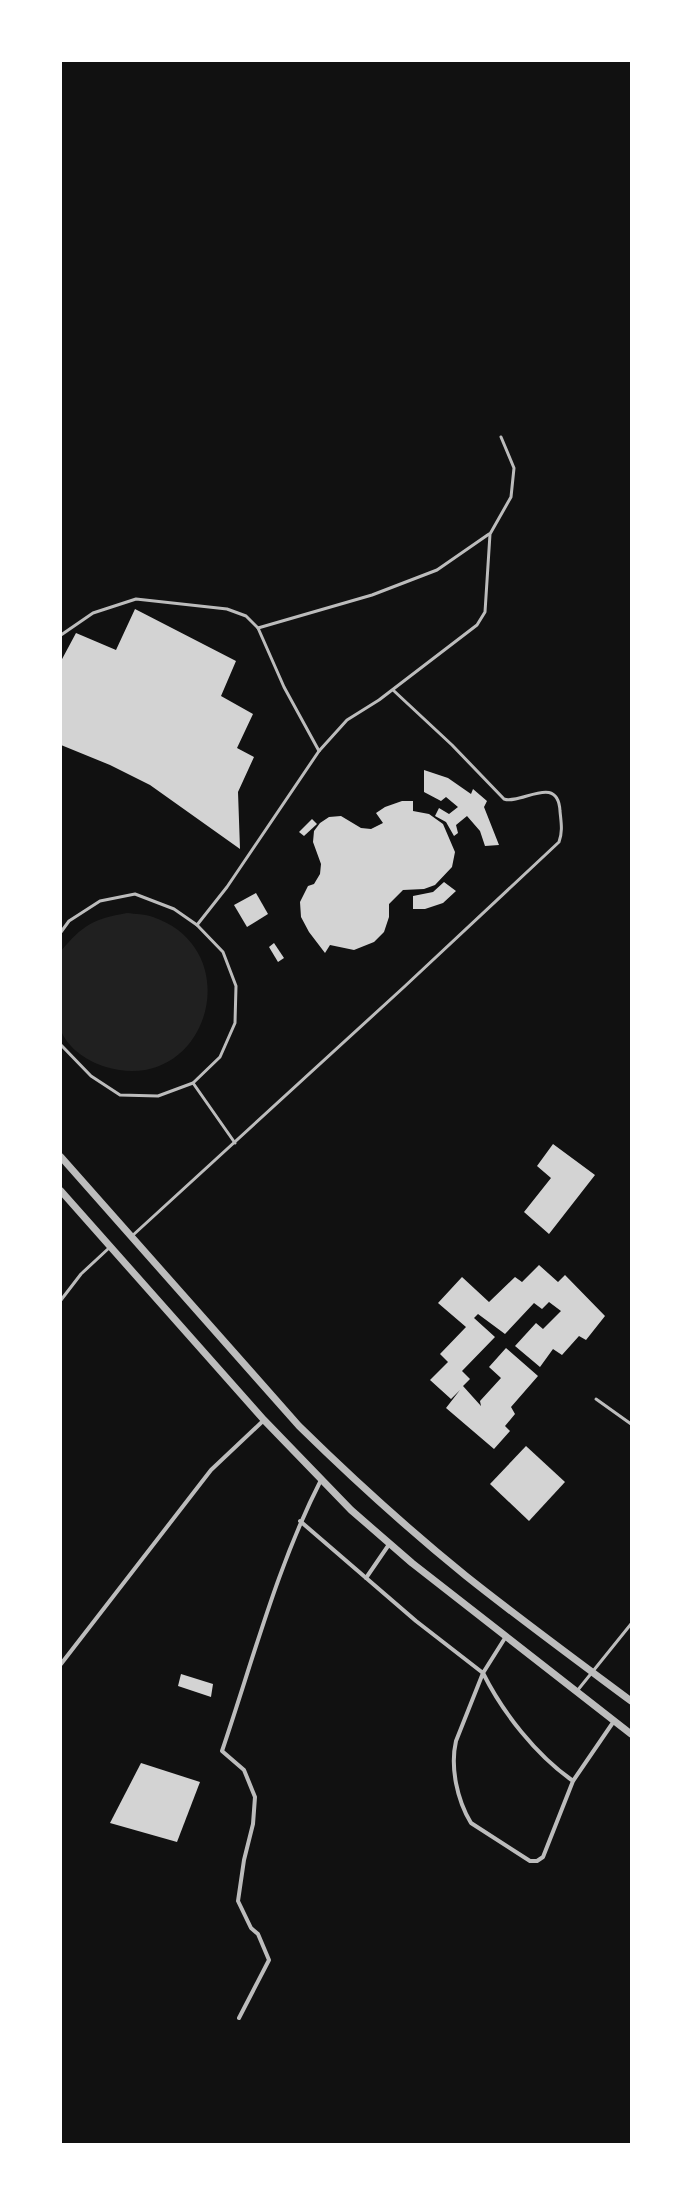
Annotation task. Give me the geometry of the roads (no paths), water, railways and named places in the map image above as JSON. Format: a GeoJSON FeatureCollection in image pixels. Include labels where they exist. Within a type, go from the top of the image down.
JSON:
{"type":"FeatureCollection","features":[{"type":"Feature","properties":{"kind":"street"},"geometry":{"type":"LineString","coordinates":[[61,1157],[299,1426],[333,1460],[397,1518],[466,1576],[631,1701]]}},
{"type":"Feature","properties":{"kind":"street"},"geometry":{"type":"LineString","coordinates":[[61,1191],[109,1248],[264,1420],[351,1510],[505,1638],[631,1734]]}},
{"type":"Feature","properties":{"kind":"street"},"geometry":{"type":"LineString","coordinates":[[61,1664],[211,1470],[264,1420]]}},
{"type":"Feature","properties":{"kind":"street"},"geometry":{"type":"LineString","coordinates":[[239,2018],[270,1960],[258,1934],[251,1928],[238,1902],[244,1860],[253,1824],[255,1797],[244,1770],[222,1751],[284,1562],[300,1522],[321,1480]]}},
{"type":"Feature","properties":{"kind":"street"},"geometry":{"type":"LineString","coordinates":[[300,1522],[416,1621],[483,1673],[494,1695],[515,1724],[561,1773],[573,1781]]}},
{"type":"Feature","properties":{"kind":"street"},"geometry":{"type":"LineString","coordinates":[[366,1578],[390,1543]]}},
{"type":"Feature","properties":{"kind":"street"},"geometry":{"type":"LineString","coordinates":[[505,1638],[483,1673],[466,1711],[453,1752],[454,1773],[466,1815],[471,1823],[530,1861],[537,1861],[543,1857],[573,1781],[614,1721]]}},
{"type":"Feature","properties":{"kind":"lane"},"geometry":{"type":"LineString","coordinates":[[197,925],[227,887],[319,751],[347,720],[393,690],[477,625],[484,612],[487,549],[490,534],[511,497],[514,468],[501,437]]}},
{"type":"Feature","properties":{"kind":"lane"},"geometry":{"type":"LineString","coordinates":[[258,628],[372,595],[437,570],[490,534]]}},
{"type":"Feature","properties":{"kind":"lane"},"geometry":{"type":"LineString","coordinates":[[61,634],[92,613],[136,599],[226,609],[246,616],[258,628],[284,687],[319,751]]}},
{"type":"Feature","properties":{"kind":"lane"},"geometry":{"type":"LineString","coordinates":[[132,1237],[235,1144],[559,842],[562,834],[560,803],[555,796],[546,791],[530,794],[513,800],[504,799],[452,745],[393,690]]}},
{"type":"Feature","properties":{"kind":"lane"},"geometry":{"type":"LineString","coordinates":[[61,932],[69,920],[100,901],[135,894],[174,910],[197,925],[223,952],[236,986],[235,1024],[220,1057],[193,1083],[158,1096],[120,1095],[91,1076],[65,1051],[61,1045]]}},
{"type":"Feature","properties":{"kind":"lane"},"geometry":{"type":"LineString","coordinates":[[61,1054],[65,1051]]}},
{"type":"Feature","properties":{"kind":"lane"},"geometry":{"type":"LineString","coordinates":[[193,1083],[235,1144]]}},
{"type":"Feature","properties":{"kind":"lane"},"geometry":{"type":"LineString","coordinates":[[61,1300],[81,1274],[109,1248]]}},
{"type":"Feature","properties":{"kind":"lane"},"geometry":{"type":"LineString","coordinates":[[596,1399],[631,1424]]}},
{"type":"Feature","properties":{"kind":"lane"},"geometry":{"type":"LineString","coordinates":[[576,1692],[594,1673],[631,1624]]}}]}
